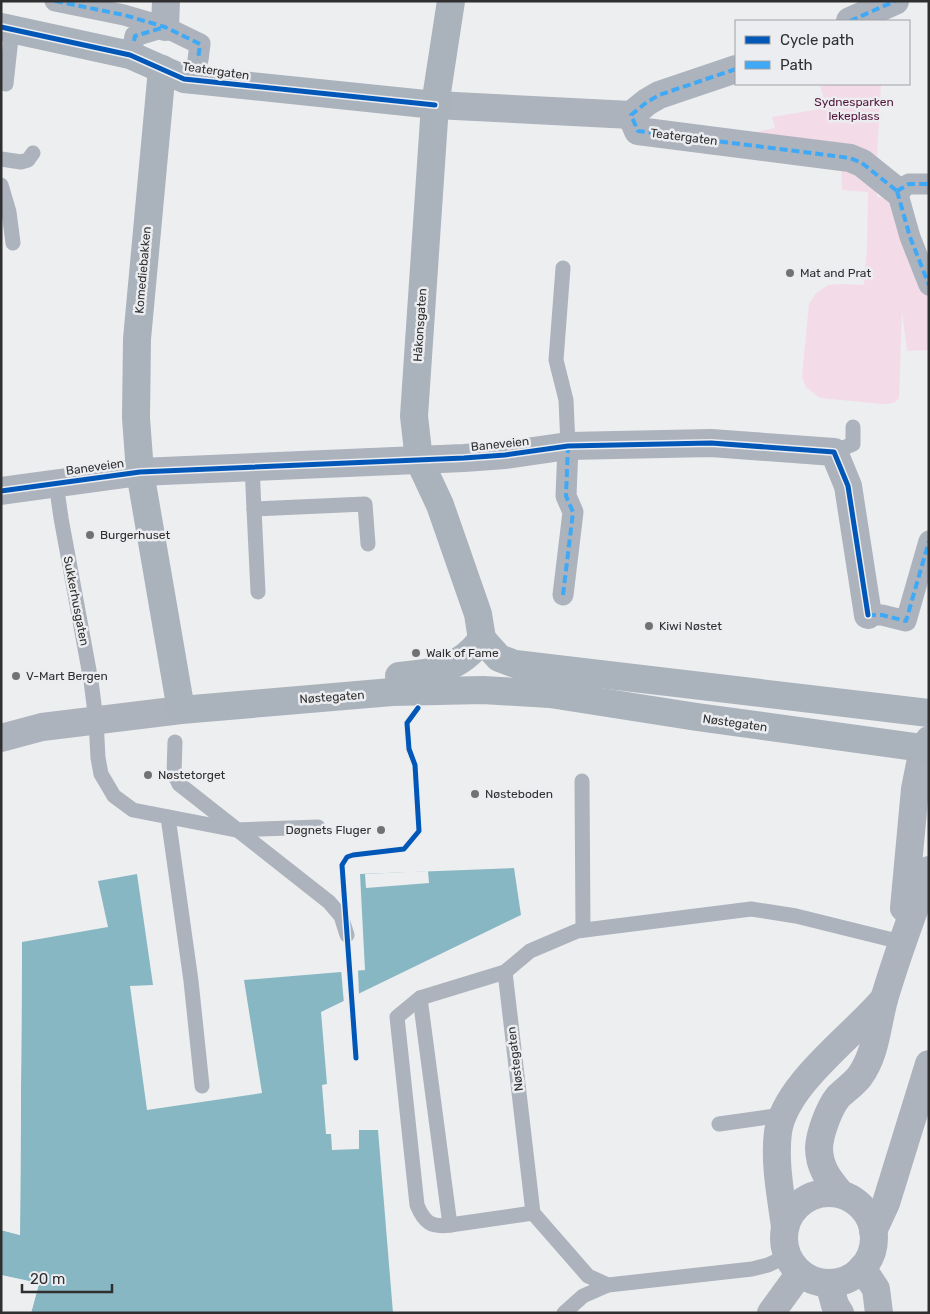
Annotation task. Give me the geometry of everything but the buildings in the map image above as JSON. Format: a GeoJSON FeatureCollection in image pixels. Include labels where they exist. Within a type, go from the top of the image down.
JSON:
{"type":"FeatureCollection","features":[{"type":"Feature","properties":{"kind":"main road","name":"Håkonsgaten"},"geometry":{"type":"LineString","coordinates":[[451,1],[435,105],[414,416],[419,460],[440,505],[478,614],[482,639]]}},
{"type":"Feature","properties":{"kind":"main road","name":"Teatergaten"},"geometry":{"type":"LineString","coordinates":[[7,28],[130,55],[184,79],[435,105]]}},
{"type":"Feature","properties":{"kind":"main road","name":"Komediebakken"},"geometry":{"type":"LineString","coordinates":[[140,472],[136,418],[137,339],[162,69]]}},
{"type":"Feature","properties":{"kind":"main road"},"geometry":{"type":"LineString","coordinates":[[140,472],[181,710],[288,700]]}},
{"type":"Feature","properties":{"kind":"main road"},"geometry":{"type":"LineString","coordinates":[[482,639],[499,658],[516,664],[929,713]]}},
{"type":"Feature","properties":{"kind":"main road","name":"Nøstegaten"},"geometry":{"type":"LineString","coordinates":[[288,700],[321,682],[433,673],[455,665],[473,651],[482,639]]}},
{"type":"Feature","properties":{"kind":"main road","name":"Nøstegaten"},"geometry":{"type":"LineString","coordinates":[[288,700],[426,691],[483,690],[550,694],[697,717],[927,746]]}},
{"type":"Feature","properties":{"kind":"street"},"geometry":{"type":"LineString","coordinates":[[55,1],[124,15],[165,14],[200,44],[198,60]]}},
{"type":"Feature","properties":{"kind":"street"},"geometry":{"type":"LineString","coordinates":[[852,20],[895,1]]}},
{"type":"Feature","properties":{"kind":"street"},"geometry":{"type":"LineString","coordinates":[[134,41],[135,36],[165,14]]}},
{"type":"Feature","properties":{"kind":"street"},"geometry":{"type":"LineString","coordinates":[[631,114],[646,102],[659,95],[735,69]]}},
{"type":"Feature","properties":{"kind":"street","name":"Teatergaten"},"geometry":{"type":"LineString","coordinates":[[435,105],[631,114],[638,131],[850,158],[862,163],[897,191]]}},
{"type":"Feature","properties":{"kind":"street"},"geometry":{"type":"LineString","coordinates":[[929,184],[909,184],[897,191],[910,236],[929,286]]}},
{"type":"Feature","properties":{"kind":"street","name":"Baneveien"},"geometry":{"type":"LineString","coordinates":[[1,490],[140,472],[505,455],[568,446],[711,443],[834,452]]}},
{"type":"Feature","properties":{"kind":"street"},"geometry":{"type":"LineString","coordinates":[[563,595],[573,512],[566,496],[568,446]]}},
{"type":"Feature","properties":{"kind":"street"},"geometry":{"type":"LineString","coordinates":[[834,452],[848,486],[868,615],[882,615],[906,621],[929,541]]}},
{"type":"Feature","properties":{"kind":"street"},"geometry":{"type":"LineString","coordinates":[[1,738],[42,727],[181,710]]}},
{"type":"Feature","properties":{"kind":"street","name":"Nøstegaten"},"geometry":{"type":"LineString","coordinates":[[901,942],[915,789],[927,746]]}},
{"type":"Feature","properties":{"kind":"street","name":"Nøstegaten"},"geometry":{"type":"LineString","coordinates":[[841,1194],[821,1168],[819,1146],[824,1125],[837,1099],[859,1076],[872,1054],[884,1000],[901,942],[929,870]]}},
{"type":"Feature","properties":{"kind":"street","name":"Nøstegaten"},"geometry":{"type":"LineString","coordinates":[[785,1227],[777,1154],[778,1132],[782,1115],[808,1077],[884,1000]]}},
{"type":"Feature","properties":{"kind":"street"},"geometry":{"type":"LineString","coordinates":[[873,1231],[886,1203],[929,1064]]}},
{"type":"Feature","properties":{"kind":"street"},"geometry":{"type":"LineString","coordinates":[[819,1194],[841,1194],[853,1200],[870,1219],[873,1231],[873,1245],[870,1258],[862,1268],[844,1280],[829,1283],[812,1280],[794,1264],[784,1242],[785,1227],[794,1209],[809,1197],[819,1194]]}},
{"type":"Feature","properties":{"kind":"street"},"geometry":{"type":"LineString","coordinates":[[771,1313],[794,1264]]}},
{"type":"Feature","properties":{"kind":"street"},"geometry":{"type":"LineString","coordinates":[[862,1268],[876,1289],[879,1313]]}},
{"type":"Feature","properties":{"kind":"street"},"geometry":{"type":"LineString","coordinates":[[829,1283],[835,1305],[840,1313]]}},
{"type":"Feature","properties":{"kind":"lane"},"geometry":{"type":"LineString","coordinates":[[6,84],[7,28]]}},
{"type":"Feature","properties":{"kind":"lane"},"geometry":{"type":"LineString","coordinates":[[1,159],[21,162],[28,160],[33,152]]}},
{"type":"Feature","properties":{"kind":"lane"},"geometry":{"type":"LineString","coordinates":[[1,185],[10,212],[13,243]]}},
{"type":"Feature","properties":{"kind":"lane"},"geometry":{"type":"LineString","coordinates":[[563,268],[556,360],[566,400],[568,446]]}},
{"type":"Feature","properties":{"kind":"lane"},"geometry":{"type":"LineString","coordinates":[[834,452],[853,444],[853,427]]}},
{"type":"Feature","properties":{"kind":"lane"},"geometry":{"type":"LineString","coordinates":[[252,466],[258,592]]}},
{"type":"Feature","properties":{"kind":"lane","name":"Sukkerhusgaten"},"geometry":{"type":"LineString","coordinates":[[56,483],[90,676],[101,774],[114,796],[133,810],[236,830]]}},
{"type":"Feature","properties":{"kind":"lane"},"geometry":{"type":"LineString","coordinates":[[254,509],[365,504],[368,544]]}},
{"type":"Feature","properties":{"kind":"lane"},"geometry":{"type":"LineString","coordinates":[[175,742],[174,774],[179,784],[329,902],[341,916],[347,935]]}},
{"type":"Feature","properties":{"kind":"lane"},"geometry":{"type":"LineString","coordinates":[[582,781],[583,930]]}},
{"type":"Feature","properties":{"kind":"lane"},"geometry":{"type":"LineString","coordinates":[[168,816],[191,981],[202,1086]]}},
{"type":"Feature","properties":{"kind":"lane"},"geometry":{"type":"LineString","coordinates":[[236,830],[318,827]]}},
{"type":"Feature","properties":{"kind":"lane"},"geometry":{"type":"LineString","coordinates":[[608,1285],[588,1276],[533,1213],[438,1227],[429,1223],[421,1214],[417,1205],[397,1017],[420,998],[505,972],[530,951],[583,930],[751,909],[796,916],[901,942]]}},
{"type":"Feature","properties":{"kind":"lane","name":"Nøstegaten"},"geometry":{"type":"LineString","coordinates":[[505,972],[533,1213]]}},
{"type":"Feature","properties":{"kind":"lane"},"geometry":{"type":"LineString","coordinates":[[420,998],[450,1225]]}},
{"type":"Feature","properties":{"kind":"lane"},"geometry":{"type":"LineString","coordinates":[[719,1124],[782,1115]]}},
{"type":"Feature","properties":{"kind":"lane"},"geometry":{"type":"LineString","coordinates":[[564,1313],[583,1296],[608,1285],[752,1269],[768,1265],[794,1264]]}},
{"type":"Feature","properties":{"kind":"green space","name":"Sydnesparken lekeplass"},"geometry":{"type":"Polygon","coordinates":[[[881,85],[876,174],[877,197],[896,199],[913,256],[929,297],[929,350],[907,351],[902,312],[899,398],[889,404],[820,398],[806,387],[802,377],[809,304],[816,293],[828,285],[864,285],[868,192],[842,190],[840,148],[747,134],[775,128],[772,117],[826,108],[834,129],[820,86],[881,85]]]}},
{"type":"Feature","properties":{"kind":"water"},"geometry":{"type":"Polygon","coordinates":[[[514,868],[521,915],[321,1012],[327,1084],[322,1085],[326,1134],[331,1134],[332,1150],[359,1149],[359,1130],[378,1130],[393,1313],[31,1313],[39,1284],[1,1275],[1,1230],[20,1235],[22,942],[108,927],[98,881],[137,874],[153,985],[130,986],[147,1110],[262,1093],[244,980],[365,970],[360,874],[514,868]]]}},
{"type":"Feature","properties":{"kind":"pier"},"geometry":{"type":"Polygon","coordinates":[[[428,871],[429,883],[366,888],[365,874],[428,871]]]}},
{"type":"Feature","properties":{"kind":"pier"},"geometry":{"type":"Polygon","coordinates":[[[20,942],[22,942],[20,1235],[1,1230],[1,1227],[18,1232],[20,942]]]}},
{"type":"Feature","properties":{"kind":"pier"},"geometry":{"type":"Polygon","coordinates":[[[358,968],[359,996],[344,1004],[341,969],[358,968]]]}},
{"type":"Feature","properties":{"kind":"pier"},"geometry":{"type":"Polygon","coordinates":[[[1,1275],[39,1283],[31,1313],[28,1313],[36,1285],[1,1278],[1,1275]]]}},
{"type":"Feature","properties":{"kind":"marked path"},"geometry":{"type":"LineString","coordinates":[[55,1],[124,15],[165,27],[200,44],[198,60]]}},
{"type":"Feature","properties":{"kind":"marked path"},"geometry":{"type":"LineString","coordinates":[[852,20],[895,1]]}},
{"type":"Feature","properties":{"kind":"marked path"},"geometry":{"type":"LineString","coordinates":[[134,41],[135,36],[165,27]]}},
{"type":"Feature","properties":{"kind":"marked path"},"geometry":{"type":"LineString","coordinates":[[735,69],[659,95],[647,102],[631,115],[638,131],[850,158],[862,163],[897,191]]}},
{"type":"Feature","properties":{"kind":"marked path"},"geometry":{"type":"LineString","coordinates":[[897,191],[909,184],[929,184]]}},
{"type":"Feature","properties":{"kind":"marked path"},"geometry":{"type":"LineString","coordinates":[[897,191],[910,237],[929,285]]}},
{"type":"Feature","properties":{"kind":"marked path"},"geometry":{"type":"LineString","coordinates":[[563,595],[573,512],[566,496],[568,446]]}},
{"type":"Feature","properties":{"kind":"marked path"},"geometry":{"type":"LineString","coordinates":[[868,615],[882,615],[906,621],[929,541]]}},
{"type":"Feature","properties":{"kind":"cycle path"},"geometry":{"type":"LineString","coordinates":[[1,27],[130,55],[184,79],[435,105]]}},
{"type":"Feature","properties":{"kind":"cycle path"},"geometry":{"type":"LineString","coordinates":[[1,491],[140,472],[464,458],[505,455],[568,446],[711,443],[834,452],[848,486],[868,615]]}},
{"type":"Feature","properties":{"kind":"cycle path"},"geometry":{"type":"LineString","coordinates":[[356,1058],[342,865],[347,857],[353,855],[404,849],[419,831],[415,765],[409,749],[407,723],[418,708]]}},
{"type":"Feature","properties":{"kind":"place","name":"Mat and Prat"},"geometry":{"type":"Point","coordinates":[790,273]}},
{"type":"Feature","properties":{"kind":"place","name":"Burgerhuset"},"geometry":{"type":"Point","coordinates":[90,535]}},
{"type":"Feature","properties":{"kind":"place","name":"Kiwi Nøstet"},"geometry":{"type":"Point","coordinates":[649,626]}},
{"type":"Feature","properties":{"kind":"place","name":"Walk of Fame"},"geometry":{"type":"Point","coordinates":[416,653]}},
{"type":"Feature","properties":{"kind":"place","name":"V-Mart Bergen"},"geometry":{"type":"Point","coordinates":[16,676]}},
{"type":"Feature","properties":{"kind":"place","name":"Nøstetorget"},"geometry":{"type":"Point","coordinates":[148,775]}},
{"type":"Feature","properties":{"kind":"place","name":"Nøsteboden"},"geometry":{"type":"Point","coordinates":[475,794]}},
{"type":"Feature","properties":{"kind":"place","name":"Døgnets Fluger"},"geometry":{"type":"Point","coordinates":[381,830]}}]}
